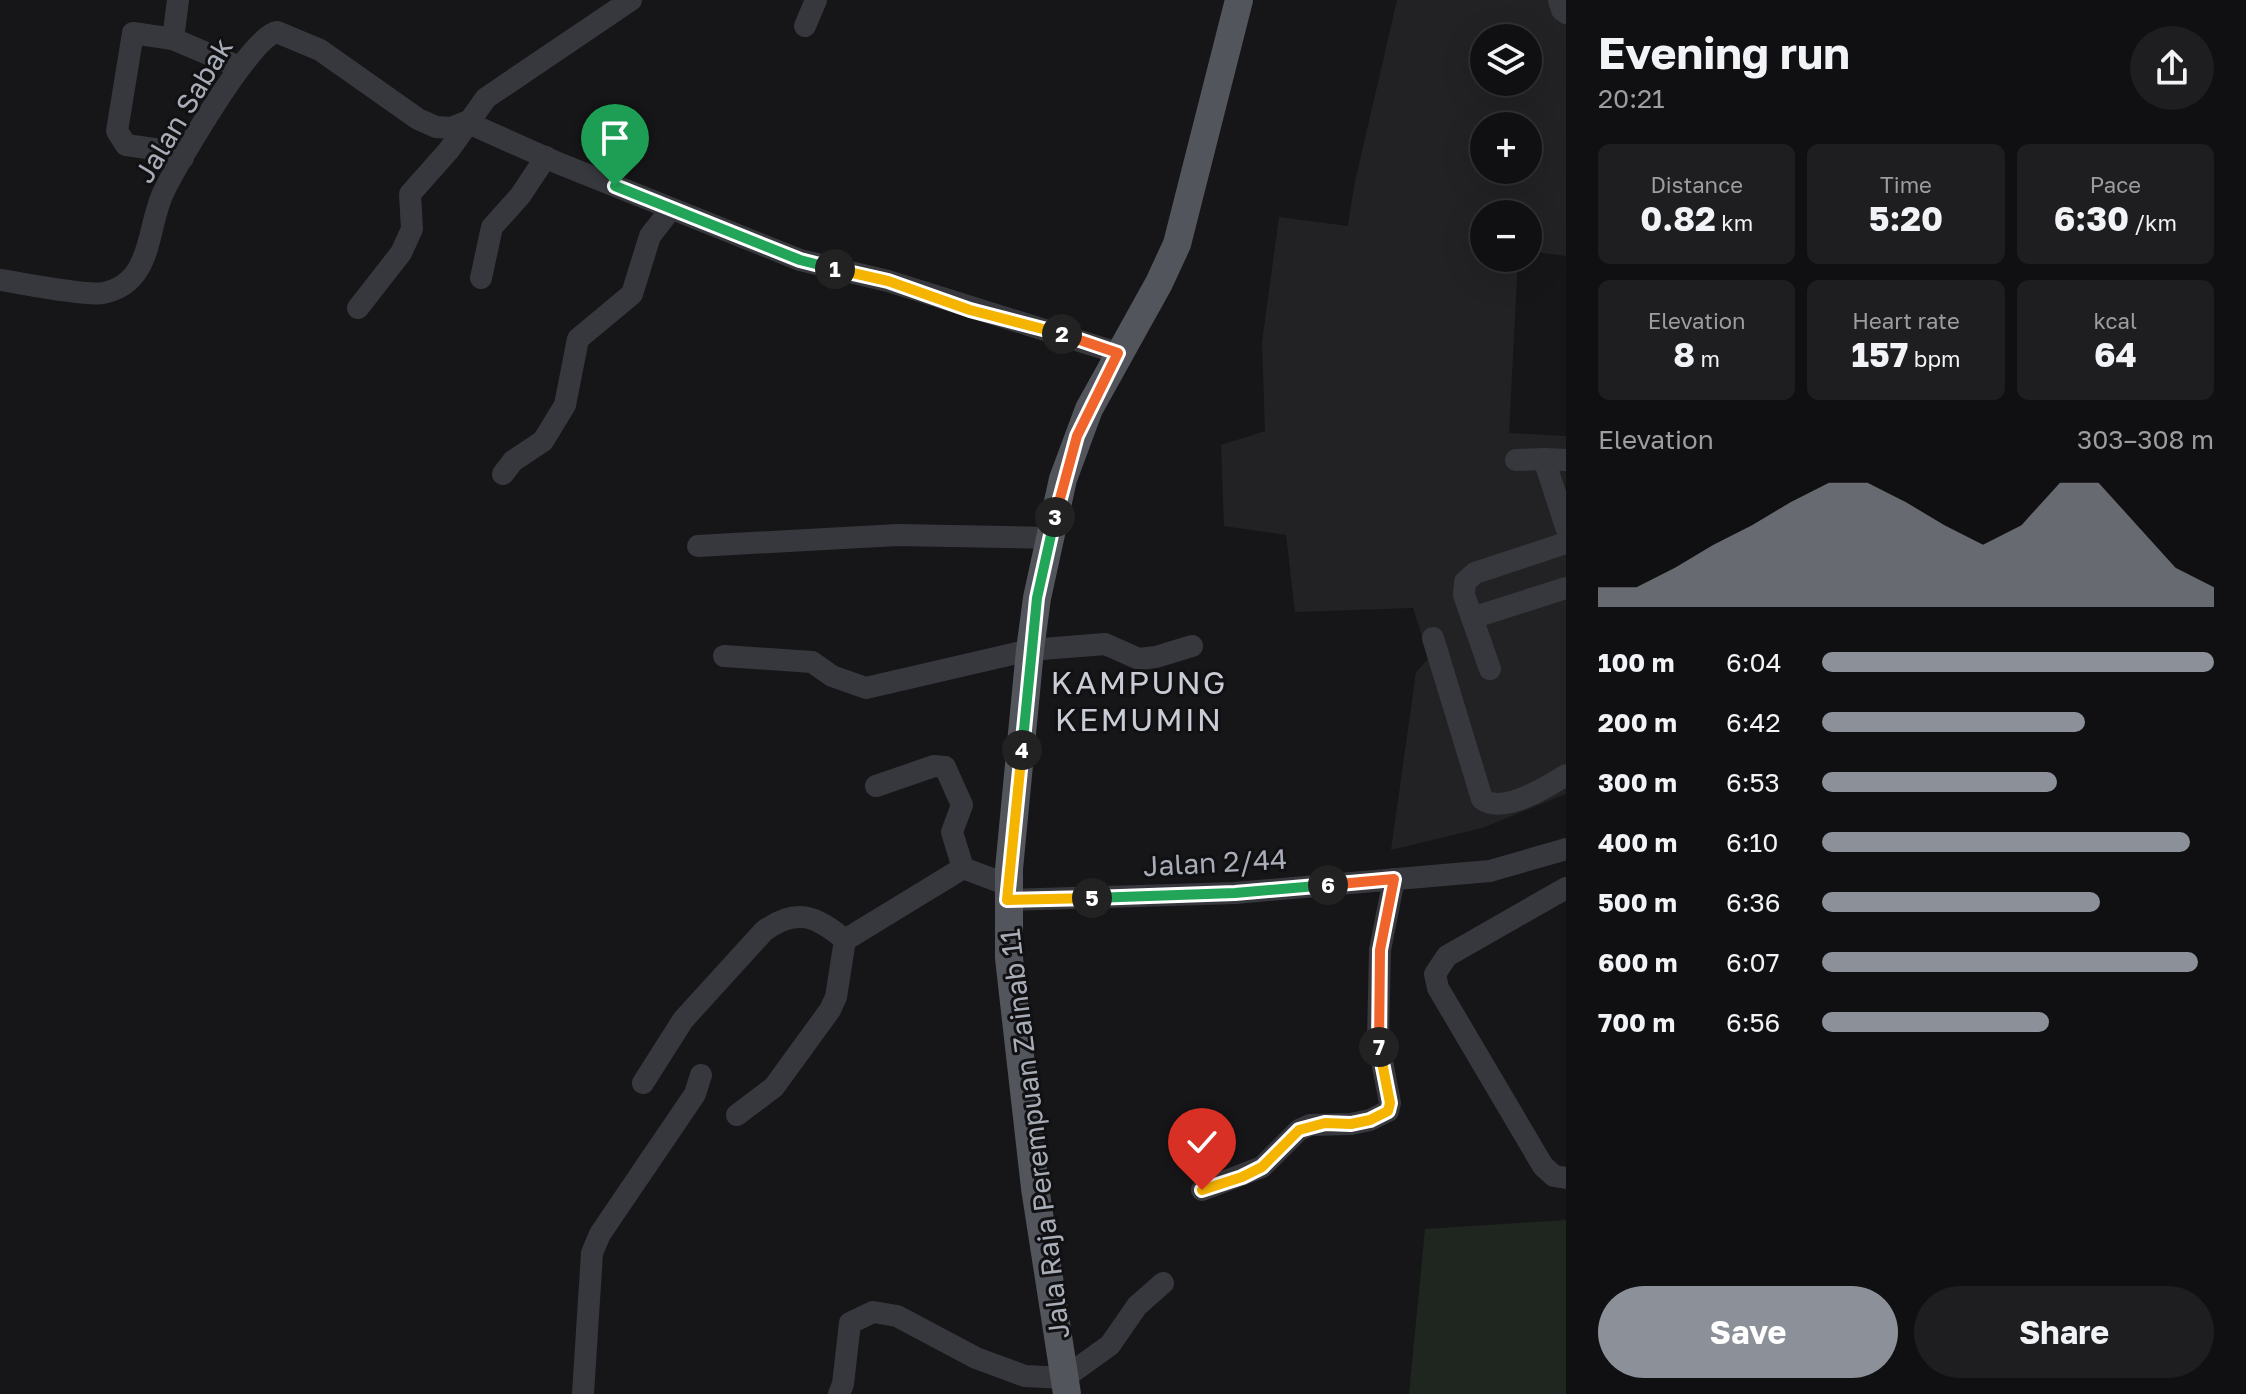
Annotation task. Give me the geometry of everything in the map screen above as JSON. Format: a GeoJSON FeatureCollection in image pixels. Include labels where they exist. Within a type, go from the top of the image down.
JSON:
{"type":"FeatureCollection","features":[{"type":"Feature","properties":{"kind":"main road","name":"Jala Raja Perempuan Zainab 11"},"geometry":{"type":"LineString","coordinates":[[1066,1386],[1035,1188],[1009,958],[1008,892],[1030,650],[1063,479],[1077,436],[1177,244],[1239,0]]}},
{"type":"Feature","properties":{"kind":"street"},"geometry":{"type":"LineString","coordinates":[[173,39],[178,0]]}},
{"type":"Feature","properties":{"kind":"street"},"geometry":{"type":"LineString","coordinates":[[358,308],[401,253],[412,229],[410,194],[449,150],[486,98],[631,0]]}},
{"type":"Feature","properties":{"kind":"street"},"geometry":{"type":"LineString","coordinates":[[805,26],[816,0]]}},
{"type":"Feature","properties":{"kind":"street"},"geometry":{"type":"LineString","coordinates":[[1559,0],[1566,13]]}},
{"type":"Feature","properties":{"kind":"street","name":"Jalan Sabak"},"geometry":{"type":"LineString","coordinates":[[0,280],[101,294],[130,281],[147,252],[163,191],[239,67],[263,38],[277,32],[320,50],[418,119],[436,127],[451,128],[466,122],[800,260],[888,281],[970,310],[1042,328],[1118,353]]}},
{"type":"Feature","properties":{"kind":"street"},"geometry":{"type":"LineString","coordinates":[[183,158],[161,150],[126,145],[117,131],[133,33],[173,39],[239,67]]}},
{"type":"Feature","properties":{"kind":"street"},"geometry":{"type":"LineString","coordinates":[[481,278],[492,227],[520,196],[546,157]]}},
{"type":"Feature","properties":{"kind":"street"},"geometry":{"type":"LineString","coordinates":[[503,474],[511,463],[543,441],[564,408],[578,339],[632,294],[650,236],[671,209]]}},
{"type":"Feature","properties":{"kind":"street"},"geometry":{"type":"LineString","coordinates":[[1516,460],[1555,459],[1566,527]]}},
{"type":"Feature","properties":{"kind":"street"},"geometry":{"type":"LineString","coordinates":[[698,546],[897,535],[1050,538]]}},
{"type":"Feature","properties":{"kind":"street"},"geometry":{"type":"LineString","coordinates":[[1490,669],[1463,588],[1469,577],[1566,543]]}},
{"type":"Feature","properties":{"kind":"street"},"geometry":{"type":"LineString","coordinates":[[1472,618],[1566,588]]}},
{"type":"Feature","properties":{"kind":"street"},"geometry":{"type":"LineString","coordinates":[[1433,638],[1482,799],[1493,805],[1511,801],[1536,793],[1566,775]]}},
{"type":"Feature","properties":{"kind":"street"},"geometry":{"type":"LineString","coordinates":[[724,656],[812,662],[832,676],[866,688],[1030,650],[1105,644],[1139,659],[1192,646]]}},
{"type":"Feature","properties":{"kind":"street"},"geometry":{"type":"LineString","coordinates":[[876,786],[934,766],[945,767],[962,805],[952,832],[963,868],[1008,892]]}},
{"type":"Feature","properties":{"kind":"street","name":"Jalan 2/44"},"geometry":{"type":"LineString","coordinates":[[1008,892],[1235,893],[1490,871],[1565,851]]}},
{"type":"Feature","properties":{"kind":"street"},"geometry":{"type":"LineString","coordinates":[[737,1115],[774,1087],[830,1010],[836,997],[845,940],[963,868]]}},
{"type":"Feature","properties":{"kind":"street"},"geometry":{"type":"LineString","coordinates":[[1202,1190],[1262,1167],[1299,1130],[1325,1123],[1351,1124],[1370,1120],[1388,1111],[1390,1103],[1378,1040],[1380,950],[1394,879]]}},
{"type":"Feature","properties":{"kind":"street"},"geometry":{"type":"LineString","coordinates":[[1566,888],[1447,956],[1435,974],[1438,988],[1543,1166],[1554,1176],[1566,1178]]}},
{"type":"Feature","properties":{"kind":"street"},"geometry":{"type":"LineString","coordinates":[[643,1083],[683,1020],[764,931],[776,922],[796,917],[812,918],[824,922],[845,940]]}},
{"type":"Feature","properties":{"kind":"street"},"geometry":{"type":"LineString","coordinates":[[583,1394],[592,1253],[600,1234],[695,1094],[701,1075]]}},
{"type":"Feature","properties":{"kind":"street"},"geometry":{"type":"LineString","coordinates":[[839,1394],[843,1384],[850,1323],[873,1312],[897,1316],[976,1358],[1025,1376],[1066,1386],[1110,1345],[1137,1306],[1163,1283]]}},
{"type":"Feature","properties":{"kind":"shaded area"},"geometry":{"type":"Polygon","coordinates":[[[1397,0],[1566,0],[1566,256],[1542,253],[1542,200],[1470,200],[1470,272],[1517,272],[1509,433],[1566,436],[1566,794],[1482,828],[1391,850],[1416,672],[1429,658],[1413,608],[1295,612],[1286,535],[1224,526],[1221,445],[1265,431],[1262,342],[1279,217],[1348,226],[1354,186],[1397,0]]]}},
{"type":"Feature","properties":{"kind":"shaded area"},"geometry":{"type":"Polygon","coordinates":[[[1566,1220],[1566,1394],[1409,1394],[1425,1229],[1566,1220]]]}},
{"type":"Feature","properties":{"kind":"district","name":"KAMPUNG KEMUMIN"},"geometry":{"type":"Point","coordinates":[1139,700]}},
{"type":"Feature","properties":{"kind":"route"},"geometry":{"type":"LineString","coordinates":[[615,186],[800,260],[888,281],[970,310],[1042,328],[1118,353],[1077,436],[1063,479],[1037,598],[1007,900],[1235,893],[1394,879],[1380,950],[1378,1040],[1390,1103],[1388,1111],[1370,1120],[1351,1124],[1310,1125],[1288,1138],[1262,1167],[1202,1190]]}}]}
